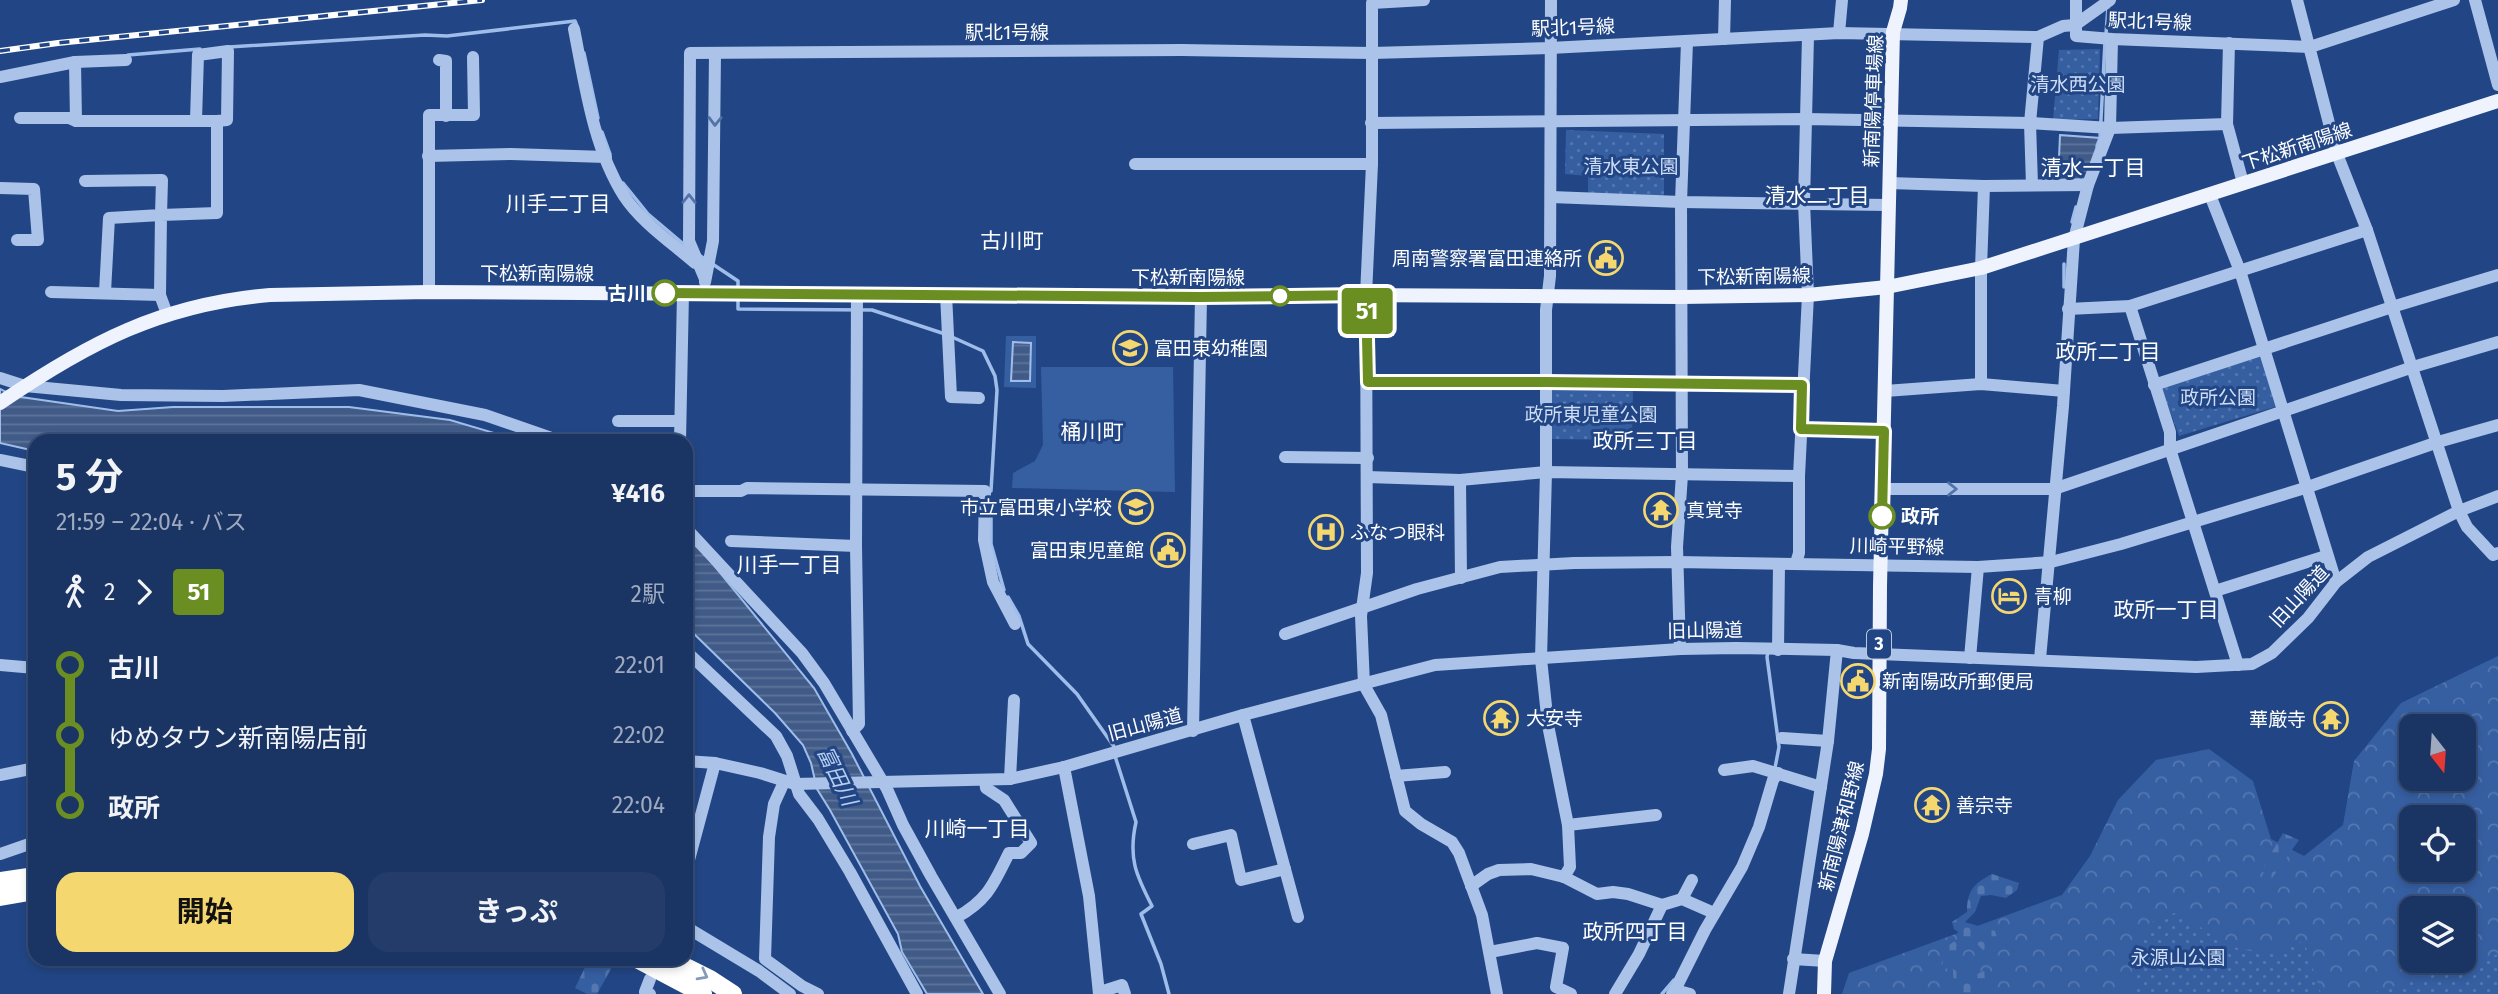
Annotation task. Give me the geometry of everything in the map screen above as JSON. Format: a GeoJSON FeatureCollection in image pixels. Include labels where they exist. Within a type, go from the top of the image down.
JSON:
{"type":"FeatureCollection","features":[{"type":"Feature","properties":{"kind":"highway"},"geometry":{"type":"LineString","coordinates":[[0,881],[28,877]]}},
{"type":"Feature","properties":{"kind":"highway"},"geometry":{"type":"LineString","coordinates":[[0,897],[28,892]]}},
{"type":"Feature","properties":{"kind":"highway"},"geometry":{"type":"LineString","coordinates":[[650,966],[702,994]]}},
{"type":"Feature","properties":{"kind":"highway"},"geometry":{"type":"LineString","coordinates":[[684,966],[733,994]]}},
{"type":"Feature","properties":{"kind":"main road","name":"新南陽停車場線"},"geometry":{"type":"LineString","coordinates":[[1887,288],[1893,32],[1900,0]]}},
{"type":"Feature","properties":{"kind":"main road","name":"下松新南陽線"},"geometry":{"type":"LineString","coordinates":[[0,403],[96,343],[123,330],[167,314],[231,298],[270,295],[429,292],[683,293],[705,286],[857,295],[1681,297],[1808,295],[1887,288],[1981,268],[2498,101]]}},
{"type":"Feature","properties":{"kind":"main road","name":"新南陽津和野線"},"geometry":{"type":"LineString","coordinates":[[1824,994],[1825,961],[1862,834],[1879,749],[1887,288]]}},
{"type":"Feature","properties":{"kind":"street"},"geometry":{"type":"LineString","coordinates":[[1424,0],[1372,3],[1371,164],[1366,295],[1367,573],[1361,616],[1364,685],[1381,715],[1405,811],[1452,842],[1459,853],[1482,915],[1497,994]]}},
{"type":"Feature","properties":{"kind":"street"},"geometry":{"type":"LineString","coordinates":[[1551,0],[1552,122],[1549,295],[1546,310],[1546,472],[1541,659],[1548,725],[1568,825],[1570,867],[1564,877]]}},
{"type":"Feature","properties":{"kind":"street"},"geometry":{"type":"LineString","coordinates":[[1724,39],[1725,0]]}},
{"type":"Feature","properties":{"kind":"street"},"geometry":{"type":"LineString","coordinates":[[1839,33],[1842,0]]}},
{"type":"Feature","properties":{"kind":"street"},"geometry":{"type":"LineString","coordinates":[[2075,25],[2076,0]]}},
{"type":"Feature","properties":{"kind":"street"},"geometry":{"type":"LineString","coordinates":[[2075,25],[2110,0]]}},
{"type":"Feature","properties":{"kind":"street"},"geometry":{"type":"LineString","coordinates":[[2297,0],[2337,154],[2367,230],[2459,511],[2468,527],[2493,555],[2498,553]]}},
{"type":"Feature","properties":{"kind":"street"},"geometry":{"type":"LineString","coordinates":[[2310,47],[2454,0]]}},
{"type":"Feature","properties":{"kind":"street"},"geometry":{"type":"LineString","coordinates":[[2475,0],[2498,85]]}},
{"type":"Feature","properties":{"kind":"street","name":"駅北1号線"},"geometry":{"type":"LineString","coordinates":[[715,53],[1168,50],[1372,53],[1550,48],[1839,33],[2038,37],[2063,26],[2075,25],[2076,36],[2310,47]]}},
{"type":"Feature","properties":{"kind":"street"},"geometry":{"type":"LineString","coordinates":[[574,29],[592,116],[606,158],[624,196],[698,266]]}},
{"type":"Feature","properties":{"kind":"street"},"geometry":{"type":"LineString","coordinates":[[1796,563],[1799,553],[1802,385],[1808,295],[1804,202],[1808,36]]}},
{"type":"Feature","properties":{"kind":"street"},"geometry":{"type":"LineString","coordinates":[[2032,186],[2030,123],[2038,37]]}},
{"type":"Feature","properties":{"kind":"street"},"geometry":{"type":"LineString","coordinates":[[2040,659],[2051,562],[2054,489],[2064,391],[2074,239],[2088,185],[2110,128],[2112,39]]}},
{"type":"Feature","properties":{"kind":"street"},"geometry":{"type":"LineString","coordinates":[[1680,649],[1677,562],[1682,475],[1681,202],[1687,42]]}},
{"type":"Feature","properties":{"kind":"street"},"geometry":{"type":"LineString","coordinates":[[2229,43],[2227,124],[2243,183]]}},
{"type":"Feature","properties":{"kind":"street"},"geometry":{"type":"LineString","coordinates":[[20,118],[69,118],[76,121],[227,120],[228,51],[198,55],[196,120]]}},
{"type":"Feature","properties":{"kind":"street"},"geometry":{"type":"LineString","coordinates":[[690,53],[715,53],[713,241],[705,286],[689,241],[690,53]]}},
{"type":"Feature","properties":{"kind":"street"},"geometry":{"type":"LineString","coordinates":[[429,292],[429,115],[474,115],[473,57]]}},
{"type":"Feature","properties":{"kind":"street"},"geometry":{"type":"LineString","coordinates":[[0,77],[75,62],[125,60]]}},
{"type":"Feature","properties":{"kind":"street"},"geometry":{"type":"LineString","coordinates":[[439,60],[446,61],[446,116]]}},
{"type":"Feature","properties":{"kind":"street"},"geometry":{"type":"LineString","coordinates":[[75,62],[76,121]]}},
{"type":"Feature","properties":{"kind":"street"},"geometry":{"type":"LineString","coordinates":[[1371,123],[1806,119],[2030,123],[2110,128],[2227,124]]}},
{"type":"Feature","properties":{"kind":"street"},"geometry":{"type":"LineString","coordinates":[[105,292],[108,218],[217,213],[217,121]]}},
{"type":"Feature","properties":{"kind":"street"},"geometry":{"type":"LineString","coordinates":[[428,156],[511,154],[606,158]]}},
{"type":"Feature","properties":{"kind":"street"},"geometry":{"type":"LineString","coordinates":[[1135,164],[1371,164]]}},
{"type":"Feature","properties":{"kind":"street"},"geometry":{"type":"LineString","coordinates":[[85,181],[162,180],[160,295],[167,314]]}},
{"type":"Feature","properties":{"kind":"street"},"geometry":{"type":"LineString","coordinates":[[1889,183],[2088,185]]}},
{"type":"Feature","properties":{"kind":"street"},"geometry":{"type":"LineString","coordinates":[[1981,384],[1984,186]]}},
{"type":"Feature","properties":{"kind":"street"},"geometry":{"type":"LineString","coordinates":[[0,188],[34,189],[38,240],[17,240]]}},
{"type":"Feature","properties":{"kind":"street"},"geometry":{"type":"LineString","coordinates":[[2210,195],[2240,271],[2336,582]]}},
{"type":"Feature","properties":{"kind":"street"},"geometry":{"type":"LineString","coordinates":[[1550,197],[1888,205]]}},
{"type":"Feature","properties":{"kind":"street"},"geometry":{"type":"LineString","coordinates":[[2068,309],[2130,306],[2367,230]]}},
{"type":"Feature","properties":{"kind":"street"},"geometry":{"type":"LineString","coordinates":[[2154,385],[2498,275]]}},
{"type":"Feature","properties":{"kind":"street"},"geometry":{"type":"LineString","coordinates":[[51,292],[160,295]]}},
{"type":"Feature","properties":{"kind":"street"},"geometry":{"type":"LineString","coordinates":[[680,434],[683,293]]}},
{"type":"Feature","properties":{"kind":"street"},"geometry":{"type":"LineString","coordinates":[[852,731],[859,724],[856,546],[857,295]]}},
{"type":"Feature","properties":{"kind":"street"},"geometry":{"type":"LineString","coordinates":[[946,295],[951,397],[979,398]]}},
{"type":"Feature","properties":{"kind":"street"},"geometry":{"type":"LineString","coordinates":[[1193,731],[1200,297]]}},
{"type":"Feature","properties":{"kind":"street"},"geometry":{"type":"LineString","coordinates":[[2130,306],[2170,432],[2170,449],[2238,665]]}},
{"type":"Feature","properties":{"kind":"street"},"geometry":{"type":"LineString","coordinates":[[1883,489],[2054,489],[2413,367],[2498,342]]}},
{"type":"Feature","properties":{"kind":"street"},"geometry":{"type":"LineString","coordinates":[[0,378],[21,389],[121,395],[223,396],[359,390],[485,415],[540,434]]}},
{"type":"Feature","properties":{"kind":"street"},"geometry":{"type":"LineString","coordinates":[[1368,382],[1802,385]]}},
{"type":"Feature","properties":{"kind":"street"},"geometry":{"type":"LineString","coordinates":[[1885,391],[1981,384],[2064,391]]}},
{"type":"Feature","properties":{"kind":"street"},"geometry":{"type":"LineString","coordinates":[[618,421],[680,421]]}},
{"type":"Feature","properties":{"kind":"street","name":"川崎平野線"},"geometry":{"type":"LineString","coordinates":[[1285,634],[1363,607],[1500,567],[1677,562],[1978,567],[2051,562],[2121,544],[2305,488],[2438,442],[2498,425]]}},
{"type":"Feature","properties":{"kind":"street"},"geometry":{"type":"LineString","coordinates":[[1801,429],[1884,431]]}},
{"type":"Feature","properties":{"kind":"street"},"geometry":{"type":"LineString","coordinates":[[1285,457],[1368,458]]}},
{"type":"Feature","properties":{"kind":"street"},"geometry":{"type":"LineString","coordinates":[[0,460],[28,466]]}},
{"type":"Feature","properties":{"kind":"street"},"geometry":{"type":"LineString","coordinates":[[1367,477],[1460,480],[1546,472],[1799,476]]}},
{"type":"Feature","properties":{"kind":"street"},"geometry":{"type":"LineString","coordinates":[[1460,480],[1461,578]]}},
{"type":"Feature","properties":{"kind":"street"},"geometry":{"type":"LineString","coordinates":[[693,491],[741,491],[747,488],[985,491],[984,540],[993,583],[1015,624]]}},
{"type":"Feature","properties":{"kind":"street","name":"旧山陽道"},"geometry":{"type":"LineString","coordinates":[[794,783],[1010,779],[1435,665],[1680,649],[1736,648],[1837,650],[2183,667],[2252,664],[2272,653],[2308,618],[2336,582],[2368,557],[2459,511],[2498,496]]}},
{"type":"Feature","properties":{"kind":"street"},"geometry":{"type":"LineString","coordinates":[[693,536],[802,653],[824,683],[852,731],[877,783],[1000,994]]}},
{"type":"Feature","properties":{"kind":"street"},"geometry":{"type":"LineString","coordinates":[[731,541],[856,546]]}},
{"type":"Feature","properties":{"kind":"street"},"geometry":{"type":"LineString","coordinates":[[2216,591],[2326,556]]}},
{"type":"Feature","properties":{"kind":"street"},"geometry":{"type":"LineString","coordinates":[[1778,650],[1779,564]]}},
{"type":"Feature","properties":{"kind":"street"},"geometry":{"type":"LineString","coordinates":[[1970,658],[1978,567]]}},
{"type":"Feature","properties":{"kind":"street"},"geometry":{"type":"LineString","coordinates":[[1789,994],[1828,741],[1837,650]]}},
{"type":"Feature","properties":{"kind":"street"},"geometry":{"type":"LineString","coordinates":[[693,657],[776,736],[788,756],[794,783],[856,883],[917,994]]}},
{"type":"Feature","properties":{"kind":"street"},"geometry":{"type":"LineString","coordinates":[[0,666],[28,668]]}},
{"type":"Feature","properties":{"kind":"street"},"geometry":{"type":"LineString","coordinates":[[1010,779],[1014,699]]}},
{"type":"Feature","properties":{"kind":"street"},"geometry":{"type":"LineString","coordinates":[[1242,715],[1298,917]]}},
{"type":"Feature","properties":{"kind":"street"},"geometry":{"type":"LineString","coordinates":[[1782,738],[1828,741]]}},
{"type":"Feature","properties":{"kind":"street"},"geometry":{"type":"LineString","coordinates":[[693,761],[715,763],[794,783]]}},
{"type":"Feature","properties":{"kind":"street"},"geometry":{"type":"LineString","coordinates":[[693,828],[715,763]]}},
{"type":"Feature","properties":{"kind":"street"},"geometry":{"type":"LineString","coordinates":[[1064,766],[1089,896],[1099,993],[1122,985],[1125,994]]}},
{"type":"Feature","properties":{"kind":"street"},"geometry":{"type":"LineString","coordinates":[[1724,770],[1752,766],[1821,787]]}},
{"type":"Feature","properties":{"kind":"street"},"geometry":{"type":"LineString","coordinates":[[0,775],[28,769]]}},
{"type":"Feature","properties":{"kind":"street"},"geometry":{"type":"LineString","coordinates":[[1396,776],[1445,772]]}},
{"type":"Feature","properties":{"kind":"street"},"geometry":{"type":"LineString","coordinates":[[1690,994],[1673,992],[1714,913],[1742,867],[1759,827],[1773,780],[1779,774]]}},
{"type":"Feature","properties":{"kind":"street"},"geometry":{"type":"LineString","coordinates":[[957,917],[971,909],[992,888],[1009,853],[1021,853],[1031,843],[1004,800],[986,788],[985,780]]}},
{"type":"Feature","properties":{"kind":"street"},"geometry":{"type":"LineString","coordinates":[[794,783],[774,804],[769,837],[765,959],[818,994]]}},
{"type":"Feature","properties":{"kind":"street"},"geometry":{"type":"LineString","coordinates":[[1568,825],[1656,815]]}},
{"type":"Feature","properties":{"kind":"street"},"geometry":{"type":"LineString","coordinates":[[1193,844],[1231,835],[1241,880],[1285,869]]}},
{"type":"Feature","properties":{"kind":"street"},"geometry":{"type":"LineString","coordinates":[[0,854],[28,844]]}},
{"type":"Feature","properties":{"kind":"street"},"geometry":{"type":"LineString","coordinates":[[1471,886],[1499,870],[1531,869],[1564,877],[1597,894],[1628,894],[1662,905],[1682,899],[1714,913]]}},
{"type":"Feature","properties":{"kind":"street"},"geometry":{"type":"LineString","coordinates":[[1682,899],[1692,880]]}},
{"type":"Feature","properties":{"kind":"street"},"geometry":{"type":"LineString","coordinates":[[1615,994],[1639,954],[1662,905]]}},
{"type":"Feature","properties":{"kind":"street"},"geometry":{"type":"LineString","coordinates":[[693,931],[759,971],[790,994]]}},
{"type":"Feature","properties":{"kind":"street"},"geometry":{"type":"LineString","coordinates":[[1490,952],[1537,943],[1563,948],[1556,987],[1571,994]]}},
{"type":"Feature","properties":{"kind":"street"},"geometry":{"type":"LineString","coordinates":[[1793,959],[1825,961]]}},
{"type":"Feature","properties":{"kind":"street"},"geometry":{"type":"LineString","coordinates":[[650,979],[645,992],[650,994]]}},
{"type":"Feature","properties":{"kind":"green space","name":"清水西公園"},"geometry":{"type":"Polygon","coordinates":[[[2100,49],[2098,119],[2053,120],[2059,50],[2100,49]]]}},
{"type":"Feature","properties":{"kind":"green space","name":"清水東公園"},"geometry":{"type":"Polygon","coordinates":[[[1566,130],[1664,134],[1664,199],[1588,197],[1588,176],[1565,174],[1566,130]]]}},
{"type":"Feature","properties":{"kind":"green space"},"geometry":{"type":"Polygon","coordinates":[[[1006,336],[1036,336],[1036,388],[1004,387],[1006,336]]]}},
{"type":"Feature","properties":{"kind":"green space","name":"政所公園"},"geometry":{"type":"Polygon","coordinates":[[[2262,354],[2278,406],[2179,436],[2161,386],[2262,354]]]}},
{"type":"Feature","properties":{"kind":"green space"},"geometry":{"type":"Polygon","coordinates":[[[1041,367],[1173,367],[1175,492],[1012,488],[1013,473],[1035,461],[1043,445],[1041,367]]]}},
{"type":"Feature","properties":{"kind":"green space","name":"政所東児童公園"},"geometry":{"type":"Polygon","coordinates":[[[1633,388],[1632,440],[1550,439],[1550,389],[1633,388]]]}},
{"type":"Feature","properties":{"kind":"green space"},"geometry":{"type":"Polygon","coordinates":[[[2498,656],[2498,994],[1842,994],[1849,973],[2062,895],[2090,856],[2118,800],[2156,760],[2209,749],[2253,781],[2271,839],[2304,856],[2343,825],[2354,761],[2401,703],[2498,656]]]}},
{"type":"Feature","properties":{"kind":"green space"},"geometry":{"type":"Polygon","coordinates":[[[2283,833],[2299,840],[2272,878],[2261,871],[2283,833]]]}},
{"type":"Feature","properties":{"kind":"green space"},"geometry":{"type":"Polygon","coordinates":[[[1992,874],[2019,883],[2017,890],[2006,898],[1981,896],[1975,912],[1965,922],[1995,931],[1998,942],[1983,950],[1973,940],[1956,947],[1966,979],[1986,970],[1986,994],[1954,994],[1953,970],[1940,967],[1948,946],[1957,939],[1958,932],[1952,922],[1967,912],[1972,889],[1992,874]]]}},
{"type":"Feature","properties":{"kind":"green space","name":"永源山公園"},"geometry":{"type":"Polygon","coordinates":[[[2180,911],[2222,942],[2245,950],[2273,951],[2304,941],[2321,994],[2133,994],[2134,972],[2149,923],[2180,911]]]}},
{"type":"Feature","properties":{"kind":"green space"},"geometry":{"type":"Polygon","coordinates":[[[2498,954],[2498,994],[2369,994],[2437,973],[2476,973],[2476,961],[2498,954]]]}},
{"type":"Feature","properties":{"kind":"green space"},"geometry":{"type":"Polygon","coordinates":[[[586,966],[612,967],[597,994],[587,994],[575,988],[586,966]]]}},
{"type":"Feature","properties":{"kind":"water"},"geometry":{"type":"Polygon","coordinates":[[[2060,135],[2100,138],[2085,179],[2058,180],[2060,135]]]}},
{"type":"Feature","properties":{"kind":"water"},"geometry":{"type":"Polygon","coordinates":[[[1013,342],[1031,343],[1030,381],[1011,381],[1013,342]]]}},
{"type":"Feature","properties":{"kind":"water"},"geometry":{"type":"Polygon","coordinates":[[[0,389],[14,396],[118,411],[173,407],[349,407],[450,420],[497,434],[28,434],[28,449],[0,443],[0,389]]]}},
{"type":"Feature","properties":{"kind":"water","name":"富田川"},"geometry":{"type":"Polygon","coordinates":[[[693,540],[814,688],[852,754],[920,886],[983,994],[927,994],[902,952],[898,934],[817,789],[811,763],[803,745],[775,713],[693,633],[693,540]]]}},
{"type":"Feature","properties":{"kind":"waterway"},"geometry":{"type":"LineString","coordinates":[[2106,34],[2108,7]]}},
{"type":"Feature","properties":{"kind":"waterway"},"geometry":{"type":"LineString","coordinates":[[229,47],[425,35],[447,36],[575,21],[577,26]]}},
{"type":"Feature","properties":{"kind":"waterway"},"geometry":{"type":"LineString","coordinates":[[2097,146],[2100,138],[2105,42]]}},
{"type":"Feature","properties":{"kind":"waterway"},"geometry":{"type":"LineString","coordinates":[[128,55],[200,49]]}},
{"type":"Feature","properties":{"kind":"waterway"},"geometry":{"type":"LineString","coordinates":[[584,53],[598,118]]}},
{"type":"Feature","properties":{"kind":"waterway"},"geometry":{"type":"LineString","coordinates":[[602,132],[610,154]]}},
{"type":"Feature","properties":{"kind":"waterway"},"geometry":{"type":"LineString","coordinates":[[623,183],[648,214],[687,247]]}},
{"type":"Feature","properties":{"kind":"waterway"},"geometry":{"type":"LineString","coordinates":[[2072,222],[2076,207]]}},
{"type":"Feature","properties":{"kind":"waterway"},"geometry":{"type":"LineString","coordinates":[[699,255],[738,281],[738,289]]}},
{"type":"Feature","properties":{"kind":"waterway"},"geometry":{"type":"LineString","coordinates":[[2064,264],[2064,287]]}},
{"type":"Feature","properties":{"kind":"waterway"},"geometry":{"type":"LineString","coordinates":[[738,297],[738,309],[872,310],[945,334]]}},
{"type":"Feature","properties":{"kind":"waterway"},"geometry":{"type":"LineString","coordinates":[[952,337],[983,351],[995,376],[997,390],[991,491]]}},
{"type":"Feature","properties":{"kind":"waterway"},"geometry":{"type":"LineString","coordinates":[[991,513],[991,544],[1004,590]]}},
{"type":"Feature","properties":{"kind":"waterway"},"geometry":{"type":"LineString","coordinates":[[1008,597],[1019,616],[1028,644],[1077,694],[1115,748]]}},
{"type":"Feature","properties":{"kind":"waterway"},"geometry":{"type":"LineString","coordinates":[[1768,652],[1779,747],[1775,768]]}},
{"type":"Feature","properties":{"kind":"waterway"},"geometry":{"type":"LineString","coordinates":[[1115,756],[1136,822],[1133,846],[1135,866],[1152,906],[1141,914],[1161,964],[1169,994]]}},
{"type":"Feature","properties":{"kind":"waterway"},"geometry":{"type":"LineString","coordinates":[[1662,994],[1674,980]]}},
{"type":"Feature","properties":{"kind":"railway"},"geometry":{"type":"LineString","coordinates":[[0,51],[482,0]]}},
{"type":"Feature","properties":{"kind":"bus line","name":"51"},"geometry":{"type":"LineString","coordinates":[[665,293],[1200,297],[1366,295],[1368,382],[1802,385],[1801,429],[1884,431],[1882,516]]}},
{"type":"Feature","properties":{"kind":"place","name":"周南警察署富田連絡所"},"geometry":{"type":"Point","coordinates":[1606,258]}},
{"type":"Feature","properties":{"kind":"place","name":"古川"},"geometry":{"type":"Point","coordinates":[665,293]}},
{"type":"Feature","properties":{"kind":"place","name":"富田東幼稚園"},"geometry":{"type":"Point","coordinates":[1130,348]}},
{"type":"Feature","properties":{"kind":"place","name":"市立富田東小学校"},"geometry":{"type":"Point","coordinates":[1136,507]}},
{"type":"Feature","properties":{"kind":"place","name":"真覚寺"},"geometry":{"type":"Point","coordinates":[1661,510]}},
{"type":"Feature","properties":{"kind":"place","name":"政所"},"geometry":{"type":"Point","coordinates":[1882,516]}},
{"type":"Feature","properties":{"kind":"place","name":"ふなつ眼科"},"geometry":{"type":"Point","coordinates":[1326,532]}},
{"type":"Feature","properties":{"kind":"place","name":"富田東児童館"},"geometry":{"type":"Point","coordinates":[1168,550]}},
{"type":"Feature","properties":{"kind":"place","name":"青柳"},"geometry":{"type":"Point","coordinates":[2009,596]}},
{"type":"Feature","properties":{"kind":"place","name":"新南陽政所郵便局"},"geometry":{"type":"Point","coordinates":[1858,681]}},
{"type":"Feature","properties":{"kind":"place","name":"大安寺"},"geometry":{"type":"Point","coordinates":[1501,718]}},
{"type":"Feature","properties":{"kind":"place","name":"華厳寺"},"geometry":{"type":"Point","coordinates":[2331,719]}},
{"type":"Feature","properties":{"kind":"place","name":"善宗寺"},"geometry":{"type":"Point","coordinates":[1932,805]}},
{"type":"Feature","properties":{"kind":"district","name":"清水一丁目"},"geometry":{"type":"Point","coordinates":[2093,168]}},
{"type":"Feature","properties":{"kind":"district","name":"清水二丁目"},"geometry":{"type":"Point","coordinates":[1817,196]}},
{"type":"Feature","properties":{"kind":"district","name":"川手二丁目"},"geometry":{"type":"Point","coordinates":[558,204]}},
{"type":"Feature","properties":{"kind":"district","name":"古川町"},"geometry":{"type":"Point","coordinates":[1012,241]}},
{"type":"Feature","properties":{"kind":"district","name":"政所二丁目"},"geometry":{"type":"Point","coordinates":[2108,352]}},
{"type":"Feature","properties":{"kind":"district","name":"桶川町"},"geometry":{"type":"Point","coordinates":[1092,432]}},
{"type":"Feature","properties":{"kind":"district","name":"政所三丁目"},"geometry":{"type":"Point","coordinates":[1645,441]}},
{"type":"Feature","properties":{"kind":"district","name":"川手一丁目"},"geometry":{"type":"Point","coordinates":[789,565]}},
{"type":"Feature","properties":{"kind":"district","name":"政所一丁目"},"geometry":{"type":"Point","coordinates":[2166,610]}},
{"type":"Feature","properties":{"kind":"district","name":"川崎一丁目"},"geometry":{"type":"Point","coordinates":[977,829]}},
{"type":"Feature","properties":{"kind":"district","name":"政所四丁目"},"geometry":{"type":"Point","coordinates":[1635,932]}}]}
